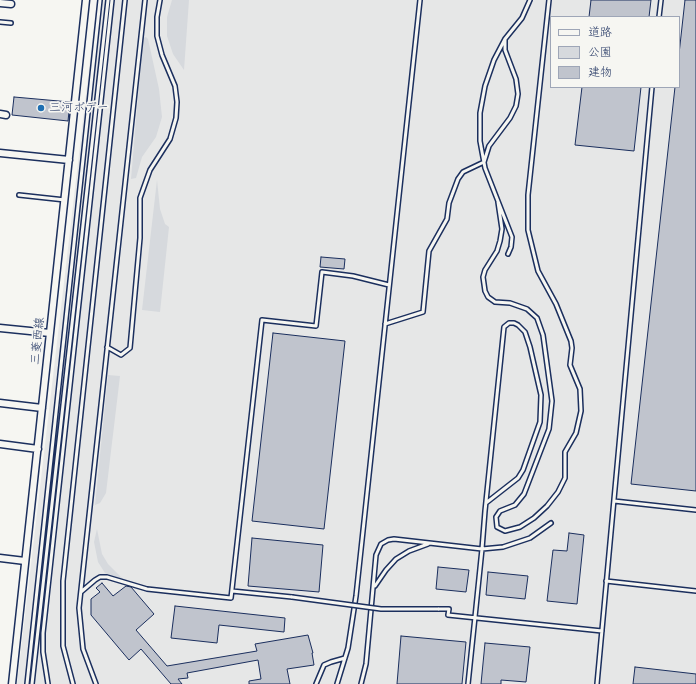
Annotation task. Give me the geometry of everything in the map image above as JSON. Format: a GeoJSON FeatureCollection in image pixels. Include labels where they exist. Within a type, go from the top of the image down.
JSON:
{"type":"FeatureCollection","features":[{"type":"Feature","properties":{"kind":"street","name":"三菱西線"},"geometry":{"type":"LineString","coordinates":[[12,684],[86,0]]}},
{"type":"Feature","properties":{"kind":"street"},"geometry":{"type":"LineString","coordinates":[[0,3],[11,4]]}},
{"type":"Feature","properties":{"kind":"street"},"geometry":{"type":"LineString","coordinates":[[0,153],[69,160]]}},
{"type":"Feature","properties":{"kind":"street"},"geometry":{"type":"LineString","coordinates":[[0,328],[50,333]]}},
{"type":"Feature","properties":{"kind":"street"},"geometry":{"type":"LineString","coordinates":[[0,403],[42,408]]}},
{"type":"Feature","properties":{"kind":"street"},"geometry":{"type":"LineString","coordinates":[[0,444],[38,448]]}},
{"type":"Feature","properties":{"kind":"street"},"geometry":{"type":"LineString","coordinates":[[0,558],[25,561]]}},
{"type":"Feature","properties":{"kind":"lane"},"geometry":{"type":"LineString","coordinates":[[27,684],[100,0]]}},
{"type":"Feature","properties":{"kind":"lane"},"geometry":{"type":"LineString","coordinates":[[32,684],[108,0]]}},
{"type":"Feature","properties":{"kind":"lane"},"geometry":{"type":"LineString","coordinates":[[48,684],[43,652],[43,633],[112,0]]}},
{"type":"Feature","properties":{"kind":"lane"},"geometry":{"type":"LineString","coordinates":[[74,684],[63,646],[63,581],[125,0]]}},
{"type":"Feature","properties":{"kind":"lane"},"geometry":{"type":"LineString","coordinates":[[96,684],[86,659],[81,639],[79,618],[145,0]]}},
{"type":"Feature","properties":{"kind":"lane"},"geometry":{"type":"LineString","coordinates":[[107,348],[121,355],[130,348],[140,238],[139,213],[141,193],[150,170],[170,139],[176,118],[176,92],[162,55],[157,36],[157,17],[160,0]]}},
{"type":"Feature","properties":{"kind":"lane"},"geometry":{"type":"LineString","coordinates":[[337,684],[345,658],[356,596],[420,0]]}},
{"type":"Feature","properties":{"kind":"lane"},"geometry":{"type":"LineString","coordinates":[[508,254],[512,244],[512,237],[484,162],[480,130],[482,97],[494,60],[505,39],[522,18],[530,0]]}},
{"type":"Feature","properties":{"kind":"lane"},"geometry":{"type":"LineString","coordinates":[[498,202],[502,229],[497,251],[485,270],[483,277],[485,291],[488,297],[495,302],[522,307],[531,311],[537,318],[544,335],[552,401],[549,428],[524,494],[515,505],[500,511],[496,517],[497,527],[505,531],[520,527],[534,518],[547,506],[558,492],[565,478],[565,452],[576,433],[581,411],[580,389],[570,365],[572,348],[571,341],[556,304],[536,267],[528,225],[528,200],[549,0]]}},
{"type":"Feature","properties":{"kind":"lane"},"geometry":{"type":"LineString","coordinates":[[659,16],[661,0]]}},
{"type":"Feature","properties":{"kind":"lane"},"geometry":{"type":"LineString","coordinates":[[0,22],[11,23]]}},
{"type":"Feature","properties":{"kind":"lane"},"geometry":{"type":"LineString","coordinates":[[385,324],[423,312],[429,251],[447,219],[449,203],[458,179],[463,172],[484,162],[489,146],[510,118],[517,100],[516,79],[505,50],[505,39]]}},
{"type":"Feature","properties":{"kind":"lane"},"geometry":{"type":"LineString","coordinates":[[597,684],[652,88]]}},
{"type":"Feature","properties":{"kind":"lane"},"geometry":{"type":"LineString","coordinates":[[19,194],[65,200]]}},
{"type":"Feature","properties":{"kind":"lane"},"geometry":{"type":"LineString","coordinates":[[81,592],[100,577],[130,582],[147,589],[231,598],[262,320],[316,326],[322,272],[353,276],[389,286]]}},
{"type":"Feature","properties":{"kind":"lane"},"geometry":{"type":"LineString","coordinates":[[468,684],[474,617],[504,327],[510,323],[514,323],[525,332],[530,347],[541,395],[540,422],[523,470],[518,478],[486,503]]}},
{"type":"Feature","properties":{"kind":"lane"},"geometry":{"type":"LineString","coordinates":[[614,500],[696,510]]}},
{"type":"Feature","properties":{"kind":"lane"},"geometry":{"type":"LineString","coordinates":[[361,684],[366,664],[377,552],[383,542],[391,539],[482,548],[503,547],[530,538],[551,523]]}},
{"type":"Feature","properties":{"kind":"lane"},"geometry":{"type":"LineString","coordinates":[[374,588],[381,576],[396,559],[416,548],[430,543]]}},
{"type":"Feature","properties":{"kind":"lane"},"geometry":{"type":"LineString","coordinates":[[606,581],[696,591]]}},
{"type":"Feature","properties":{"kind":"lane"},"geometry":{"type":"LineString","coordinates":[[232,591],[381,609],[449,609],[448,614],[602,631]]}},
{"type":"Feature","properties":{"kind":"lane"},"geometry":{"type":"LineString","coordinates":[[316,684],[324,665],[345,658]]}},
{"type":"Feature","properties":{"kind":"shaded area"},"geometry":{"type":"Polygon","coordinates":[[[97,0],[696,0],[696,684],[17,684],[97,0]]]}},
{"type":"Feature","properties":{"kind":"green space"},"geometry":{"type":"Polygon","coordinates":[[[172,0],[189,0],[184,70],[173,54],[167,36],[167,17],[172,0]]]}},
{"type":"Feature","properties":{"kind":"green space"},"geometry":{"type":"Polygon","coordinates":[[[146,37],[148,39],[159,89],[162,117],[156,137],[142,157],[136,178],[131,179],[143,38],[146,37]]]}},
{"type":"Feature","properties":{"kind":"green space"},"geometry":{"type":"Polygon","coordinates":[[[157,180],[160,209],[165,224],[169,227],[160,312],[142,310],[157,180]]]}},
{"type":"Feature","properties":{"kind":"green space"},"geometry":{"type":"Polygon","coordinates":[[[108,375],[120,376],[106,493],[100,503],[95,505],[108,375]]]}},
{"type":"Feature","properties":{"kind":"green space"},"geometry":{"type":"Polygon","coordinates":[[[97,529],[102,554],[108,564],[123,579],[105,573],[98,562],[94,542],[97,529]]]}},
{"type":"Feature","properties":{"kind":"building"},"geometry":{"type":"Polygon","coordinates":[[[591,0],[651,0],[649,16],[589,16],[591,0]]]}},
{"type":"Feature","properties":{"kind":"building"},"geometry":{"type":"Polygon","coordinates":[[[685,0],[696,0],[696,491],[631,484],[675,88],[680,88],[680,45],[685,0]]]}},
{"type":"Feature","properties":{"kind":"building"},"geometry":{"type":"Polygon","coordinates":[[[582,88],[641,88],[634,151],[575,145],[582,88]]]}},
{"type":"Feature","properties":{"kind":"building","name":"三河ボデー"},"geometry":{"type":"Polygon","coordinates":[[[14,97],[70,102],[68,121],[12,115],[14,97]]]}},
{"type":"Feature","properties":{"kind":"building"},"geometry":{"type":"Polygon","coordinates":[[[321,257],[345,259],[344,269],[320,267],[321,257]]]}},
{"type":"Feature","properties":{"kind":"building"},"geometry":{"type":"Polygon","coordinates":[[[273,333],[345,341],[324,529],[252,521],[273,333]]]}},
{"type":"Feature","properties":{"kind":"building"},"geometry":{"type":"Polygon","coordinates":[[[569,533],[584,535],[577,604],[547,601],[553,550],[567,551],[569,533]]]}},
{"type":"Feature","properties":{"kind":"building"},"geometry":{"type":"Polygon","coordinates":[[[252,538],[323,545],[319,592],[248,586],[252,538]]]}},
{"type":"Feature","properties":{"kind":"building"},"geometry":{"type":"Polygon","coordinates":[[[438,567],[469,570],[466,592],[436,589],[438,567]]]}},
{"type":"Feature","properties":{"kind":"building"},"geometry":{"type":"Polygon","coordinates":[[[488,572],[528,576],[525,599],[486,595],[488,572]]]}},
{"type":"Feature","properties":{"kind":"building"},"geometry":{"type":"Polygon","coordinates":[[[102,583],[113,596],[126,586],[131,587],[154,614],[136,630],[167,666],[257,651],[255,644],[308,635],[313,653],[314,665],[287,669],[290,684],[249,684],[249,681],[261,679],[258,660],[187,673],[188,678],[178,679],[182,684],[171,684],[141,649],[129,660],[91,615],[91,599],[100,592],[96,588],[102,583]]]}},
{"type":"Feature","properties":{"kind":"building"},"geometry":{"type":"Polygon","coordinates":[[[175,606],[285,618],[284,632],[219,625],[217,643],[171,638],[175,606]]]}},
{"type":"Feature","properties":{"kind":"building"},"geometry":{"type":"Polygon","coordinates":[[[401,636],[466,642],[462,684],[397,684],[401,636]]]}},
{"type":"Feature","properties":{"kind":"building"},"geometry":{"type":"Polygon","coordinates":[[[485,643],[530,647],[526,682],[501,680],[501,684],[481,684],[485,643]]]}},
{"type":"Feature","properties":{"kind":"building"},"geometry":{"type":"Polygon","coordinates":[[[635,667],[696,674],[696,684],[633,684],[635,667]]]}},
{"type":"Feature","properties":{"kind":"place","name":"三河ボデー"},"geometry":{"type":"Point","coordinates":[41,108]}}]}
